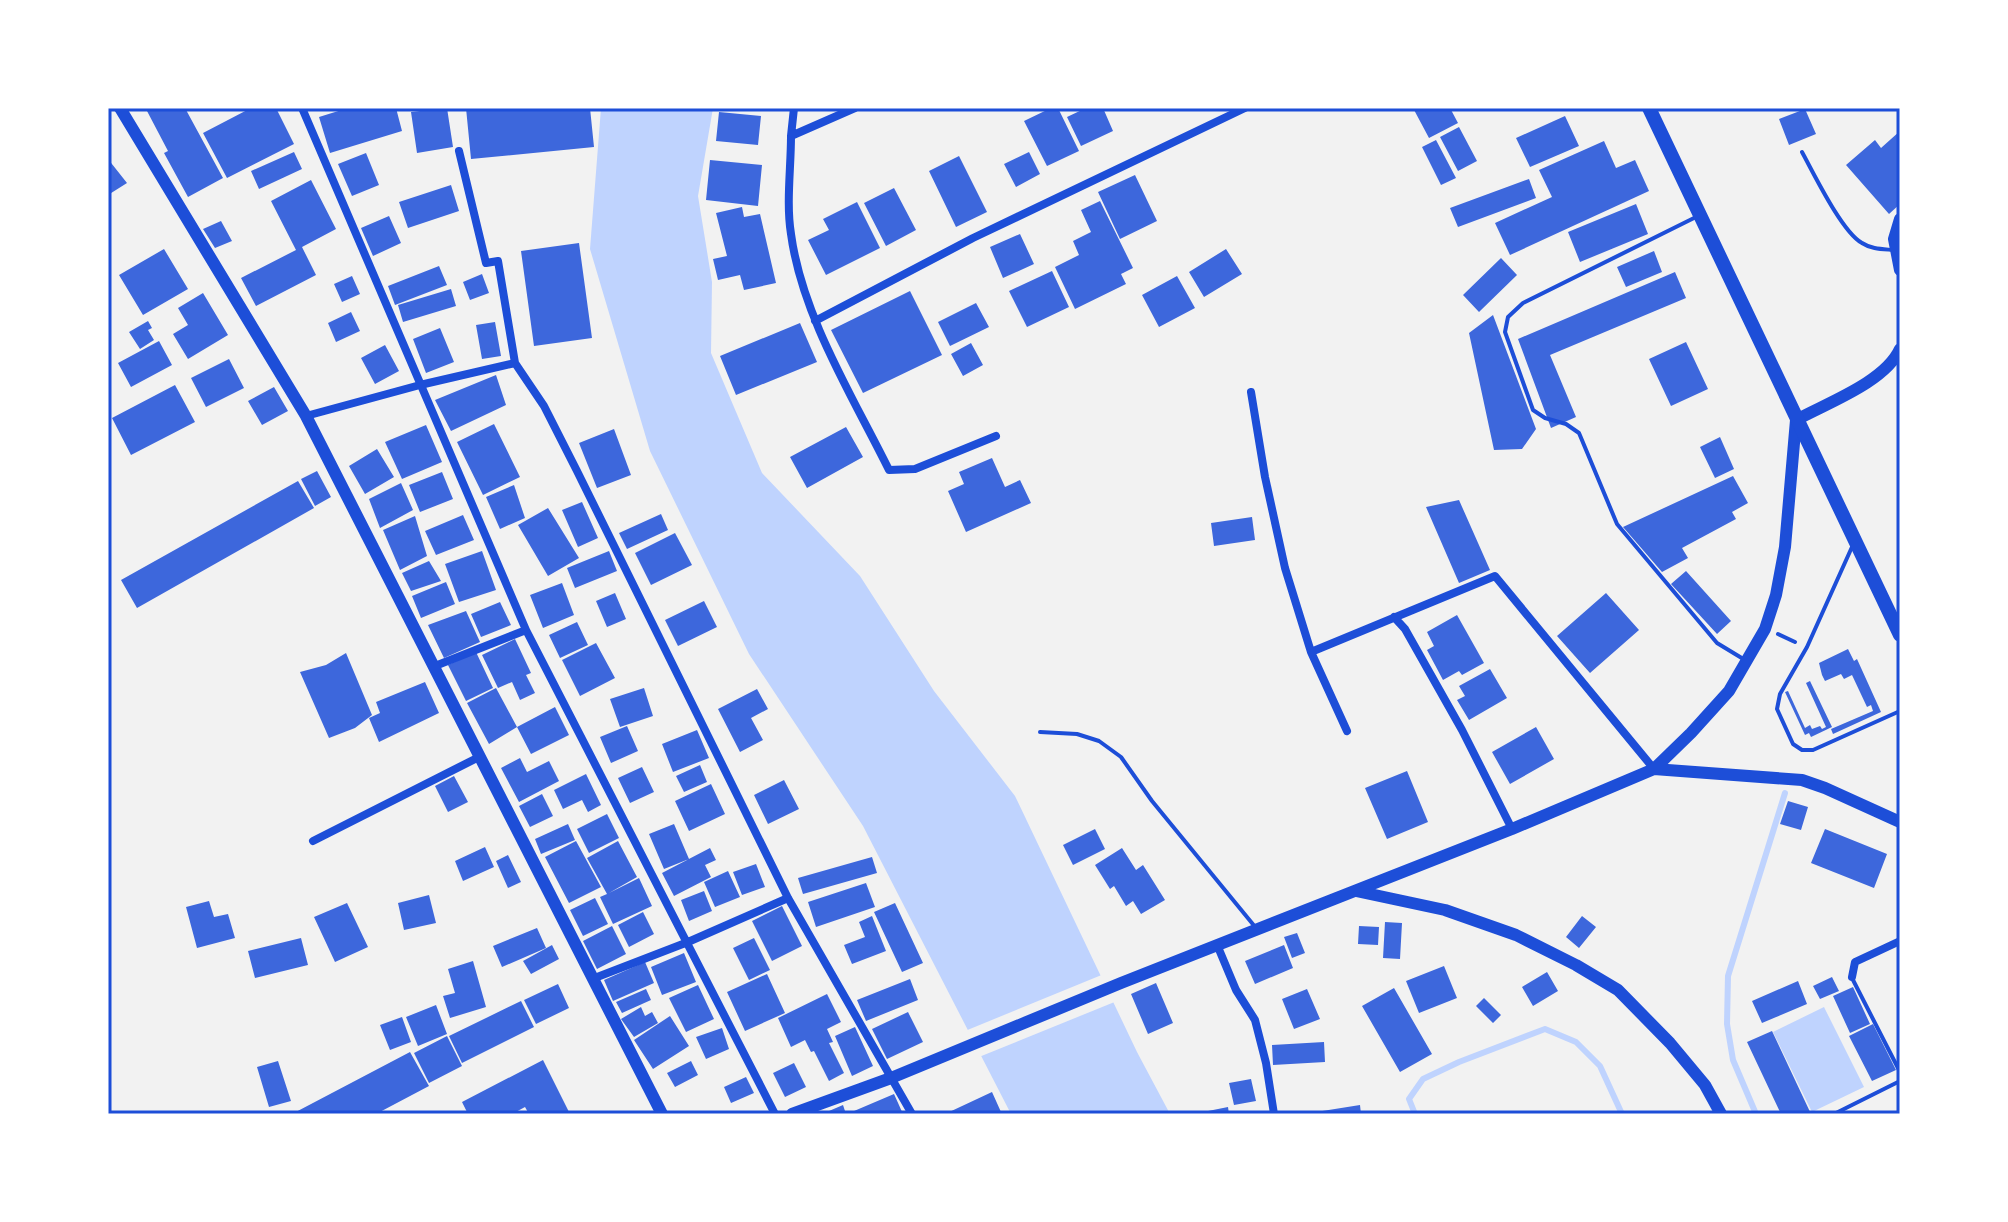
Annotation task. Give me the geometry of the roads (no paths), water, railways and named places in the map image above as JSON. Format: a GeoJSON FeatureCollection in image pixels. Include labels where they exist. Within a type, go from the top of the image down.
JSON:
{"type":"FeatureCollection","features":[{"type":"Feature","properties":{"kind":"highway"},"geometry":{"type":"LineString","coordinates":[[1649,108],[1855,541],[1893,604],[1900,635]]}},
{"type":"Feature","properties":{"kind":"main road"},"geometry":{"type":"LineString","coordinates":[[120,108],[306,416],[662,1114]]}},
{"type":"Feature","properties":{"kind":"main road"},"geometry":{"type":"LineString","coordinates":[[1900,219],[1896,227],[1895,250],[1900,270]]}},
{"type":"Feature","properties":{"kind":"main road"},"geometry":{"type":"LineString","coordinates":[[792,1114],[891,1078],[1654,769],[1729,691],[1765,629],[1781,571],[1796,420],[1872,379],[1888,367],[1900,349]]}},
{"type":"Feature","properties":{"kind":"main road"},"geometry":{"type":"LineString","coordinates":[[1654,769],[1802,780],[1900,822]]}},
{"type":"Feature","properties":{"kind":"main road"},"geometry":{"type":"LineString","coordinates":[[1355,891],[1445,910],[1516,935],[1618,990],[1670,1043],[1705,1085],[1721,1114]]}},
{"type":"Feature","properties":{"kind":"street"},"geometry":{"type":"LineString","coordinates":[[302,108],[526,630],[775,1114]]}},
{"type":"Feature","properties":{"kind":"street"},"geometry":{"type":"LineString","coordinates":[[794,108],[790,232],[799,277],[815,321],[889,470],[915,469],[996,436]]}},
{"type":"Feature","properties":{"kind":"street"},"geometry":{"type":"LineString","coordinates":[[791,136],[855,108]]}},
{"type":"Feature","properties":{"kind":"street"},"geometry":{"type":"LineString","coordinates":[[815,321],[973,238],[1245,108]]}},
{"type":"Feature","properties":{"kind":"street"},"geometry":{"type":"LineString","coordinates":[[459,151],[486,263],[498,261],[515,363],[544,406],[571,458],[788,898],[912,1114]]}},
{"type":"Feature","properties":{"kind":"street"},"geometry":{"type":"LineString","coordinates":[[306,416],[515,363]]}},
{"type":"Feature","properties":{"kind":"street"},"geometry":{"type":"LineString","coordinates":[[1251,392],[1285,568],[1311,652],[1347,731]]}},
{"type":"Feature","properties":{"kind":"street"},"geometry":{"type":"LineString","coordinates":[[1311,652],[1495,576],[1654,769]]}},
{"type":"Feature","properties":{"kind":"street"},"geometry":{"type":"LineString","coordinates":[[1394,617],[1405,629],[1455,718],[1512,829]]}},
{"type":"Feature","properties":{"kind":"street"},"geometry":{"type":"LineString","coordinates":[[435,666],[526,630]]}},
{"type":"Feature","properties":{"kind":"street"},"geometry":{"type":"LineString","coordinates":[[313,841],[479,757]]}},
{"type":"Feature","properties":{"kind":"street"},"geometry":{"type":"LineString","coordinates":[[592,979],[688,942],[788,898]]}},
{"type":"Feature","properties":{"kind":"street"},"geometry":{"type":"LineString","coordinates":[[1852,977],[1855,962],[1900,941]]}},
{"type":"Feature","properties":{"kind":"street"},"geometry":{"type":"LineString","coordinates":[[1218,947],[1236,990],[1255,1020],[1274,1114]]}},
{"type":"Feature","properties":{"kind":"lane"},"geometry":{"type":"LineString","coordinates":[[1802,152],[1833,208],[1859,242],[1895,250]]}},
{"type":"Feature","properties":{"kind":"lane"},"geometry":{"type":"LineString","coordinates":[[1701,214],[1523,303],[1508,317],[1505,332],[1533,410],[1579,433],[1617,524],[1717,643],[1746,660]]}},
{"type":"Feature","properties":{"kind":"lane"},"geometry":{"type":"LineString","coordinates":[[1855,541],[1807,647],[1780,694],[1777,709],[1793,744],[1802,750],[1813,750],[1900,711]]}},
{"type":"Feature","properties":{"kind":"lane"},"geometry":{"type":"LineString","coordinates":[[1040,732],[1077,734],[1099,741],[1121,757],[1152,801],[1257,930]]}},
{"type":"Feature","properties":{"kind":"lane"},"geometry":{"type":"LineString","coordinates":[[1852,977],[1900,1072]]}},
{"type":"Feature","properties":{"kind":"lane"},"geometry":{"type":"LineString","coordinates":[[1834,1114],[1900,1081]]}},
{"type":"Feature","properties":{"kind":"water"},"geometry":{"type":"Polygon","coordinates":[[[601,108],[713,108],[698,196],[712,282],[711,353],[762,473],[860,576],[934,691],[1015,796],[1137,1052],[1170,1114],[1011,1114],[863,826],[749,654],[650,451],[590,249],[601,108]]]}},
{"type":"Feature","properties":{"kind":"water"},"geometry":{"type":"Polygon","coordinates":[[[1824,1007],[1864,1087],[1812,1112],[1773,1032],[1824,1007]]]}},
{"type":"Feature","properties":{"kind":"waterway"},"geometry":{"type":"LineString","coordinates":[[1756,1114],[1733,1060],[1727,1024],[1728,976],[1785,793]]}},
{"type":"Feature","properties":{"kind":"waterway"},"geometry":{"type":"LineString","coordinates":[[1415,1114],[1409,1099],[1423,1079],[1545,1029],[1576,1042],[1600,1066],[1622,1114]]}}]}
